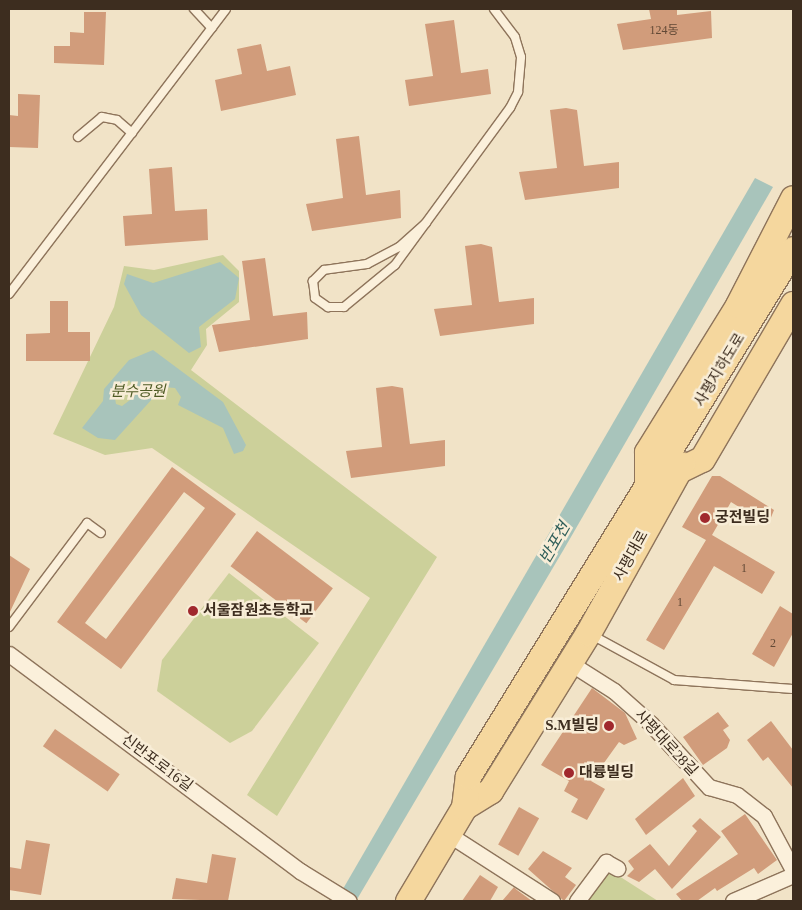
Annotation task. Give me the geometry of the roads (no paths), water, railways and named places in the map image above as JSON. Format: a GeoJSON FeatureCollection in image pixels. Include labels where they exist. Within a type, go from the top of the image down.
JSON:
{"type":"FeatureCollection","features":[{"type":"Feature","properties":{"kind":"main road"},"geometry":{"type":"LineString","coordinates":[[647,491],[647,452],[738,305],[793,198]]}},
{"type":"Feature","properties":{"kind":"main road","name":"사평지하도로"},"geometry":{"type":"LineString","coordinates":[[647,491],[793,249]]}},
{"type":"Feature","properties":{"kind":"main road","name":"사평지하도로"},"geometry":{"type":"LineString","coordinates":[[678,470],[793,275]]}},
{"type":"Feature","properties":{"kind":"main road"},"geometry":{"type":"LineString","coordinates":[[678,470],[702,459],[793,304]]}},
{"type":"Feature","properties":{"kind":"main road","name":"사평대로"},"geometry":{"type":"LineString","coordinates":[[464,807],[490,791],[588,634],[678,470]]}},
{"type":"Feature","properties":{"kind":"main road","name":"사평대로"},"geometry":{"type":"LineString","coordinates":[[408,901],[464,807],[468,776],[647,491]]}},
{"type":"Feature","properties":{"kind":"street","name":"신반포로16길"},"geometry":{"type":"LineString","coordinates":[[9,654],[304,874],[349,901]]}},
{"type":"Feature","properties":{"kind":"street","name":"사평대로28길"},"geometry":{"type":"LineString","coordinates":[[570,663],[614,691],[651,724],[708,787],[737,795],[764,816],[793,870]]}},
{"type":"Feature","properties":{"kind":"street"},"geometry":{"type":"LineString","coordinates":[[448,834],[552,901]]}},
{"type":"Feature","properties":{"kind":"street"},"geometry":{"type":"LineString","coordinates":[[577,901],[606,862],[617,868]]}},
{"type":"Feature","properties":{"kind":"street"},"geometry":{"type":"LineString","coordinates":[[732,901],[793,875]]}},
{"type":"Feature","properties":{"kind":"lane"},"geometry":{"type":"LineString","coordinates":[[194,9],[212,28]]}},
{"type":"Feature","properties":{"kind":"lane"},"geometry":{"type":"LineString","coordinates":[[9,294],[226,9]]}},
{"type":"Feature","properties":{"kind":"lane"},"geometry":{"type":"LineString","coordinates":[[426,222],[398,246],[367,264],[324,270],[313,281],[315,298],[328,307],[344,307],[395,265],[426,222],[518,92],[521,57],[515,37],[494,9]]}},
{"type":"Feature","properties":{"kind":"lane"},"geometry":{"type":"LineString","coordinates":[[78,137],[102,117],[117,120],[132,133]]}},
{"type":"Feature","properties":{"kind":"lane"},"geometry":{"type":"LineString","coordinates":[[9,627],[87,523],[101,533]]}},
{"type":"Feature","properties":{"kind":"lane"},"geometry":{"type":"LineString","coordinates":[[588,634],[674,680],[793,689]]}},
{"type":"Feature","properties":{"kind":"water","name":"반포천"},"geometry":{"type":"Polygon","coordinates":[[[755,178],[773,187],[564,549],[356,901],[336,901],[755,178]]]}},
{"type":"Feature","properties":{"kind":"water"},"geometry":{"type":"Polygon","coordinates":[[[220,262],[239,278],[235,299],[199,327],[201,347],[189,353],[141,315],[124,284],[127,274],[153,283],[220,262]]]}},
{"type":"Feature","properties":{"kind":"water"},"geometry":{"type":"Polygon","coordinates":[[[153,350],[223,402],[246,445],[243,451],[234,454],[223,428],[178,405],[181,397],[175,388],[163,387],[115,440],[98,438],[82,428],[103,401],[104,389],[129,360],[153,350]],[[129,380],[114,392],[116,404],[122,406],[134,397],[136,390],[129,380]]]}},
{"type":"Feature","properties":{"kind":"place","name":"궁전빌딩"},"geometry":{"type":"Point","coordinates":[705,518]}},
{"type":"Feature","properties":{"kind":"place","name":"서울잠원초등학교"},"geometry":{"type":"Point","coordinates":[193,611]}},
{"type":"Feature","properties":{"kind":"place","name":"S.M빌딩"},"geometry":{"type":"Point","coordinates":[609,726]}},
{"type":"Feature","properties":{"kind":"place","name":"대륭빌딩"},"geometry":{"type":"Point","coordinates":[569,773]}},
{"type":"Feature","properties":{"kind":"park label","name":"분수공원"},"geometry":{"type":"Point","coordinates":[138,392]}}]}
